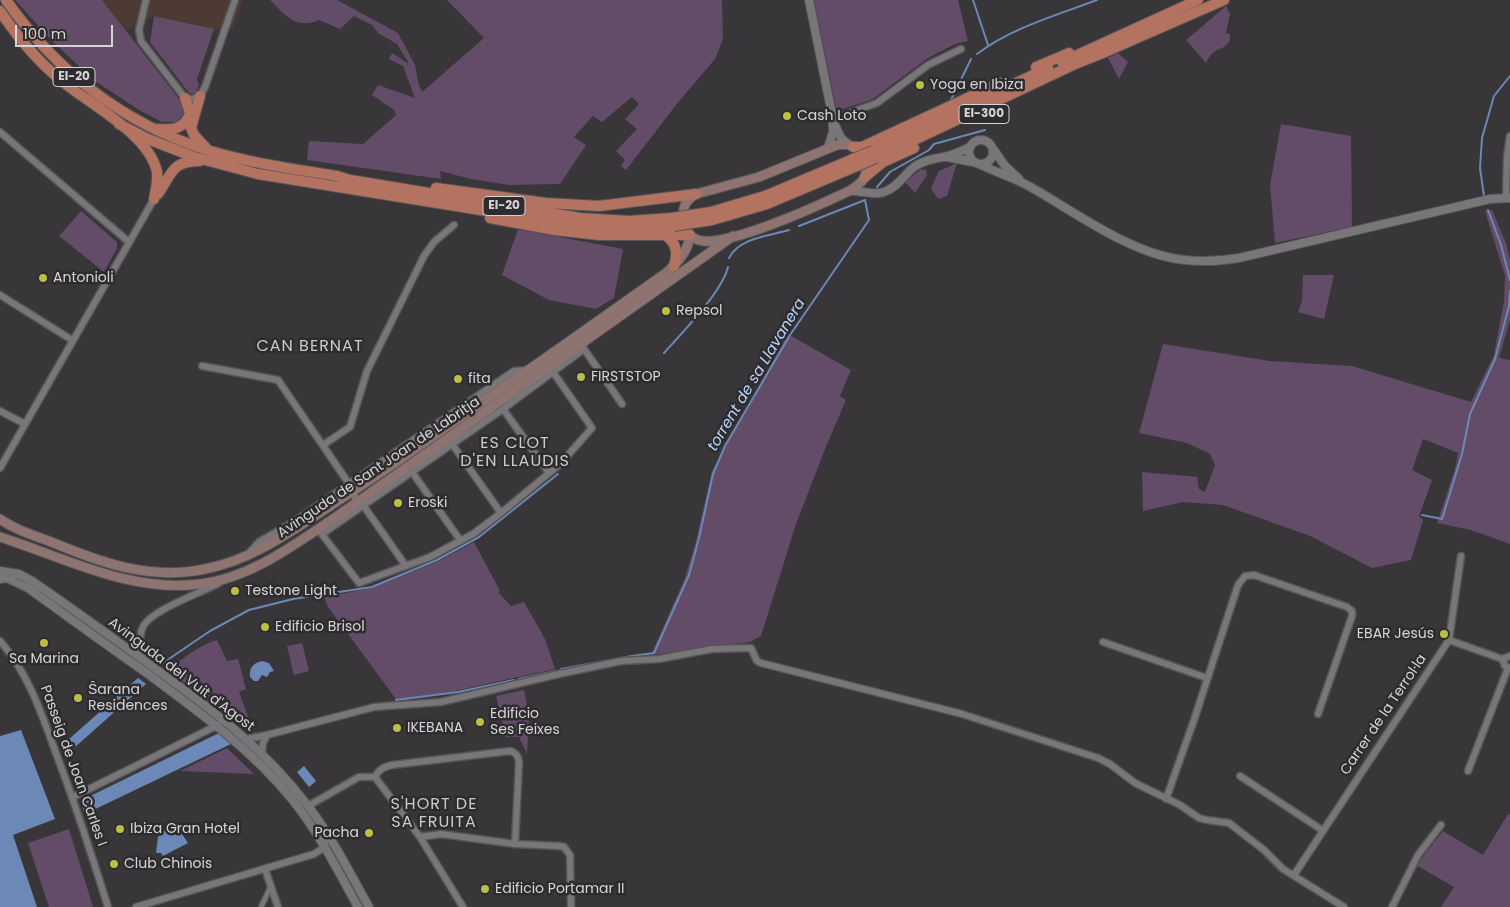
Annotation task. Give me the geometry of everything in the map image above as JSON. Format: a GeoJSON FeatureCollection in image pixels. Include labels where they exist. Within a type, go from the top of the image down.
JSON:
{"type":"FeatureCollection","features":[{"type":"Feature","properties":{"kind":"highway","name":"EI-20"},"geometry":{"type":"LineString","coordinates":[[6,0],[26,27],[66,69],[101,98],[154,129],[209,150],[259,163],[337,176],[350,180],[580,218],[673,222]]}},
{"type":"Feature","properties":{"kind":"highway","name":"EI-300"},"geometry":{"type":"LineString","coordinates":[[851,146],[862,147],[1093,42],[1128,31],[1198,0]]}},
{"type":"Feature","properties":{"kind":"highway","name":"EI-300"},"geometry":{"type":"LineString","coordinates":[[864,178],[883,162],[1021,96],[1105,52],[1224,0]]}},
{"type":"Feature","properties":{"kind":"highway","name":"EI-20"},"geometry":{"type":"LineString","coordinates":[[0,11],[33,52],[57,77],[80,96],[120,124],[157,143],[205,161],[258,174],[344,189],[382,193],[581,225],[629,228],[711,216],[855,162],[1105,52]]}},
{"type":"Feature","properties":{"kind":"highway","name":"EI-20"},"geometry":{"type":"LineString","coordinates":[[874,154],[1128,31]]}},
{"type":"Feature","properties":{"kind":"highway"},"geometry":{"type":"LineString","coordinates":[[200,96],[190,128],[197,140],[209,150]]}},
{"type":"Feature","properties":{"kind":"highway"},"geometry":{"type":"LineString","coordinates":[[154,129],[173,129],[184,125],[190,113],[185,98]]}},
{"type":"Feature","properties":{"kind":"highway"},"geometry":{"type":"LineString","coordinates":[[120,124],[137,138],[153,160],[158,182],[154,198]]}},
{"type":"Feature","properties":{"kind":"highway"},"geometry":{"type":"LineString","coordinates":[[154,198],[171,171],[178,165],[188,162],[205,161]]}},
{"type":"Feature","properties":{"kind":"highway"},"geometry":{"type":"LineString","coordinates":[[337,176],[350,176],[546,203],[599,206],[696,194]]}},
{"type":"Feature","properties":{"kind":"highway"},"geometry":{"type":"LineString","coordinates":[[344,189],[381,198],[555,230],[599,235],[690,235]]}},
{"type":"Feature","properties":{"kind":"highway"},"geometry":{"type":"LineString","coordinates":[[665,235],[671,239],[675,246],[677,256],[674,266]]}},
{"type":"Feature","properties":{"kind":"main road","name":"EI-300"},"geometry":{"type":"LineString","coordinates":[[696,194],[759,177],[837,145],[851,146]]}},
{"type":"Feature","properties":{"kind":"main road"},"geometry":{"type":"LineString","coordinates":[[851,146],[860,153],[865,163],[864,178]]}},
{"type":"Feature","properties":{"kind":"main road","name":"EI-300"},"geometry":{"type":"LineString","coordinates":[[690,235],[704,242],[733,236],[789,218],[849,191],[864,178]]}},
{"type":"Feature","properties":{"kind":"main road"},"geometry":{"type":"LineString","coordinates":[[690,235],[686,230],[684,221],[684,207],[689,198],[696,194]]}},
{"type":"Feature","properties":{"kind":"main road","name":"Avinguda de Sant Joan de Labritja"},"geometry":{"type":"LineString","coordinates":[[0,519],[15,528],[78,553],[131,570],[162,572],[204,570],[247,556],[280,539],[351,487],[529,370],[674,266],[685,252],[690,235]]}},
{"type":"Feature","properties":{"kind":"main road","name":"Avinguda de Sant Joan de Labritja"},"geometry":{"type":"LineString","coordinates":[[0,537],[89,569],[131,581],[167,586],[202,584],[224,580],[262,563],[320,531],[360,504],[582,347],[733,236]]}},
{"type":"Feature","properties":{"kind":"street"},"geometry":{"type":"LineString","coordinates":[[146,0],[139,30],[141,40],[185,98],[192,100],[200,96],[235,0]]}},
{"type":"Feature","properties":{"kind":"street"},"geometry":{"type":"LineString","coordinates":[[810,0],[833,119],[833,132],[828,148]]}},
{"type":"Feature","properties":{"kind":"street"},"geometry":{"type":"LineString","coordinates":[[833,119],[877,103],[928,64],[961,48]]}},
{"type":"Feature","properties":{"kind":"street"},"geometry":{"type":"LineString","coordinates":[[833,119],[842,138],[851,146]]}},
{"type":"Feature","properties":{"kind":"street"},"geometry":{"type":"LineString","coordinates":[[0,132],[129,242]]}},
{"type":"Feature","properties":{"kind":"street"},"geometry":{"type":"LineString","coordinates":[[945,157],[973,162],[1026,185],[1129,243],[1159,255],[1184,260],[1217,261],[1239,258],[1481,201],[1508,197],[1506,157],[1510,136]]}},
{"type":"Feature","properties":{"kind":"street"},"geometry":{"type":"LineString","coordinates":[[849,191],[864,191],[873,194],[885,192],[892,189],[909,171],[926,160],[945,157],[982,140],[989,143],[1005,166],[1026,185]]}},
{"type":"Feature","properties":{"kind":"street"},"geometry":{"type":"LineString","coordinates":[[970,147],[969,157],[973,162]]}},
{"type":"Feature","properties":{"kind":"street"},"geometry":{"type":"LineString","coordinates":[[981,165],[992,159],[993,149]]}},
{"type":"Feature","properties":{"kind":"street"},"geometry":{"type":"LineString","coordinates":[[864,178],[866,186],[873,194]]}},
{"type":"Feature","properties":{"kind":"street"},"geometry":{"type":"LineString","coordinates":[[0,468],[154,198]]}},
{"type":"Feature","properties":{"kind":"street"},"geometry":{"type":"LineString","coordinates":[[323,445],[350,427],[367,371],[424,256],[434,242],[454,225]]}},
{"type":"Feature","properties":{"kind":"street"},"geometry":{"type":"LineString","coordinates":[[0,295],[72,340]]}},
{"type":"Feature","properties":{"kind":"street"},"geometry":{"type":"LineString","coordinates":[[582,347],[622,404]]}},
{"type":"Feature","properties":{"kind":"street","name":"Avinguda de Sant Joan de Labritja"},"geometry":{"type":"LineString","coordinates":[[360,504],[412,472],[503,409],[553,372],[582,347]]}},
{"type":"Feature","properties":{"kind":"street"},"geometry":{"type":"LineString","coordinates":[[202,366],[278,380],[351,487],[360,504],[406,566]]}},
{"type":"Feature","properties":{"kind":"street"},"geometry":{"type":"LineString","coordinates":[[320,531],[359,583],[430,557],[501,513],[560,464],[592,428],[553,372]]}},
{"type":"Feature","properties":{"kind":"street"},"geometry":{"type":"LineString","coordinates":[[503,409],[549,473]]}},
{"type":"Feature","properties":{"kind":"street"},"geometry":{"type":"LineString","coordinates":[[0,411],[25,424]]}},
{"type":"Feature","properties":{"kind":"street"},"geometry":{"type":"LineString","coordinates":[[452,444],[501,513]]}},
{"type":"Feature","properties":{"kind":"street"},"geometry":{"type":"LineString","coordinates":[[412,472],[460,540]]}},
{"type":"Feature","properties":{"kind":"street","name":"Carrer de la Terrol·la"},"geometry":{"type":"LineString","coordinates":[[1294,875],[1449,640],[1461,556]]}},
{"type":"Feature","properties":{"kind":"street","name":"Avinguda del Vuit d'Agost"},"geometry":{"type":"LineString","coordinates":[[0,571],[19,574],[32,581],[214,712],[262,753],[308,806],[326,831],[369,907]]}},
{"type":"Feature","properties":{"kind":"street"},"geometry":{"type":"LineString","coordinates":[[1166,799],[1238,585],[1245,576],[1254,576],[1347,607],[1352,611],[1352,616],[1318,714]]}},
{"type":"Feature","properties":{"kind":"street","name":"Avinguda del Vuit d'Agost"},"geometry":{"type":"LineString","coordinates":[[0,578],[12,580],[28,588],[218,725],[259,763],[290,797],[325,847],[358,907]]}},
{"type":"Feature","properties":{"kind":"street"},"geometry":{"type":"LineString","coordinates":[[142,659],[141,637],[144,625],[148,620],[174,604],[224,580]]}},
{"type":"Feature","properties":{"kind":"street"},"geometry":{"type":"LineString","coordinates":[[1449,640],[1502,659],[1510,656]]}},
{"type":"Feature","properties":{"kind":"street","name":"Passeig de Joan Carles I"},"geometry":{"type":"LineString","coordinates":[[0,641],[18,664],[30,686],[73,797],[108,907]]}},
{"type":"Feature","properties":{"kind":"street"},"geometry":{"type":"LineString","coordinates":[[1103,642],[1207,678]]}},
{"type":"Feature","properties":{"kind":"street"},"geometry":{"type":"LineString","coordinates":[[246,739],[374,707],[441,702],[559,674],[621,662],[659,659],[712,649],[751,648],[757,661],[761,663],[962,714],[1098,758],[1110,764],[1135,784],[1199,818],[1230,823],[1264,850],[1283,869],[1344,907]]}},
{"type":"Feature","properties":{"kind":"street"},"geometry":{"type":"LineString","coordinates":[[1468,771],[1509,668],[1502,663],[1502,659]]}},
{"type":"Feature","properties":{"kind":"street"},"geometry":{"type":"LineString","coordinates":[[73,797],[218,725]]}},
{"type":"Feature","properties":{"kind":"street"},"geometry":{"type":"LineString","coordinates":[[262,753],[263,742],[267,735]]}},
{"type":"Feature","properties":{"kind":"street"},"geometry":{"type":"LineString","coordinates":[[375,777],[378,771],[392,765],[510,751],[515,752],[519,763],[515,844]]}},
{"type":"Feature","properties":{"kind":"street"},"geometry":{"type":"LineString","coordinates":[[1240,776],[1322,830]]}},
{"type":"Feature","properties":{"kind":"street"},"geometry":{"type":"LineString","coordinates":[[308,806],[359,777],[375,777]]}},
{"type":"Feature","properties":{"kind":"street"},"geometry":{"type":"LineString","coordinates":[[375,777],[420,837],[463,907]]}},
{"type":"Feature","properties":{"kind":"street"},"geometry":{"type":"LineString","coordinates":[[1392,907],[1418,855],[1440,825]]}},
{"type":"Feature","properties":{"kind":"street"},"geometry":{"type":"LineString","coordinates":[[136,907],[314,854],[325,847],[326,831]]}},
{"type":"Feature","properties":{"kind":"street"},"geometry":{"type":"LineString","coordinates":[[420,837],[441,834],[515,844],[558,846],[568,851],[571,862],[571,907]]}},
{"type":"Feature","properties":{"kind":"street"},"geometry":{"type":"LineString","coordinates":[[265,869],[278,907]]}},
{"type":"Feature","properties":{"kind":"street"},"geometry":{"type":"LineString","coordinates":[[261,907],[271,886]]}},
{"type":"Feature","properties":{"kind":"shaded area"},"geometry":{"type":"Polygon","coordinates":[[[15,0],[102,0],[183,104],[184,113],[177,122],[162,122],[139,110],[95,81],[53,42],[15,0]]]}},
{"type":"Feature","properties":{"kind":"shaded area"},"geometry":{"type":"Polygon","coordinates":[[[102,0],[243,0],[233,28],[214,29],[154,16],[125,30],[102,0]]]}},
{"type":"Feature","properties":{"kind":"shaded area"},"geometry":{"type":"Polygon","coordinates":[[[270,0],[337,0],[398,33],[415,65],[422,92],[484,38],[447,0],[722,0],[723,39],[715,59],[676,105],[626,170],[621,166],[625,160],[616,151],[637,129],[625,119],[639,104],[632,97],[602,122],[593,116],[574,137],[586,145],[560,184],[509,185],[471,179],[440,171],[441,179],[307,160],[309,141],[363,144],[396,115],[394,110],[372,95],[378,85],[415,98],[403,66],[389,59],[392,53],[408,62],[397,44],[378,33],[372,25],[354,16],[340,29],[319,20],[311,23],[297,22],[286,16],[270,0]]]}},
{"type":"Feature","properties":{"kind":"shaded area"},"geometry":{"type":"Polygon","coordinates":[[[814,0],[958,0],[968,41],[955,44],[928,58],[873,99],[840,110],[836,107],[814,0]]]}},
{"type":"Feature","properties":{"kind":"shaded area"},"geometry":{"type":"Polygon","coordinates":[[[1226,6],[1230,14],[1226,33],[1230,34],[1229,42],[1213,53],[1206,63],[1186,40],[1226,6]]]}},
{"type":"Feature","properties":{"kind":"shaded area"},"geometry":{"type":"Polygon","coordinates":[[[154,16],[214,29],[197,79],[199,85],[195,94],[189,93],[150,42],[154,16]]]}},
{"type":"Feature","properties":{"kind":"shaded area"},"geometry":{"type":"Polygon","coordinates":[[[1118,53],[1128,62],[1119,79],[1108,58],[1118,53]]]}},
{"type":"Feature","properties":{"kind":"shaded area"},"geometry":{"type":"Polygon","coordinates":[[[1281,124],[1351,136],[1352,227],[1275,243],[1270,185],[1281,124]]]}},
{"type":"Feature","properties":{"kind":"shaded area"},"geometry":{"type":"Polygon","coordinates":[[[957,163],[947,196],[938,199],[931,188],[939,171],[957,163]]]}},
{"type":"Feature","properties":{"kind":"shaded area"},"geometry":{"type":"Polygon","coordinates":[[[921,169],[926,170],[927,175],[915,193],[905,182],[921,169]]]}},
{"type":"Feature","properties":{"kind":"shaded area"},"geometry":{"type":"Polygon","coordinates":[[[1492,210],[1506,243],[1510,260],[1510,320],[1499,358],[1510,360],[1510,544],[1471,530],[1437,523],[1455,469],[1458,453],[1423,439],[1412,470],[1432,480],[1419,516],[1423,520],[1411,560],[1372,568],[1310,536],[1223,505],[1183,502],[1143,511],[1142,472],[1197,477],[1199,489],[1205,492],[1215,465],[1210,454],[1187,443],[1139,433],[1163,344],[1270,361],[1352,366],[1471,402],[1494,355],[1504,301],[1505,276],[1485,211],[1492,210]]]}},
{"type":"Feature","properties":{"kind":"shaded area"},"geometry":{"type":"Polygon","coordinates":[[[81,211],[117,242],[117,248],[104,272],[59,236],[81,211]]]}},
{"type":"Feature","properties":{"kind":"shaded area"},"geometry":{"type":"Polygon","coordinates":[[[518,229],[623,249],[614,298],[596,309],[549,300],[502,275],[518,229]]]}},
{"type":"Feature","properties":{"kind":"shaded area"},"geometry":{"type":"Polygon","coordinates":[[[1303,275],[1334,275],[1324,319],[1298,312],[1302,301],[1303,275]]]}},
{"type":"Feature","properties":{"kind":"shaded area"},"geometry":{"type":"Polygon","coordinates":[[[788,334],[851,370],[840,396],[846,400],[796,524],[761,636],[750,642],[651,655],[685,578],[696,541],[712,471],[788,334]]]}},
{"type":"Feature","properties":{"kind":"shaded area"},"geometry":{"type":"Polygon","coordinates":[[[474,542],[500,591],[498,592],[511,606],[524,602],[545,639],[555,669],[432,696],[396,699],[328,607],[324,597],[372,588],[439,561],[474,542]]]}},
{"type":"Feature","properties":{"kind":"shaded area"},"geometry":{"type":"Polygon","coordinates":[[[217,640],[227,661],[238,659],[246,689],[239,692],[250,722],[239,724],[170,672],[178,662],[191,653],[217,640]]]}},
{"type":"Feature","properties":{"kind":"shaded area"},"geometry":{"type":"Polygon","coordinates":[[[302,643],[309,671],[294,675],[287,646],[302,643]]]}},
{"type":"Feature","properties":{"kind":"shaded area"},"geometry":{"type":"Polygon","coordinates":[[[524,690],[529,716],[527,754],[519,737],[506,737],[496,696],[524,690]]]}},
{"type":"Feature","properties":{"kind":"shaded area"},"geometry":{"type":"Polygon","coordinates":[[[227,748],[254,774],[180,771],[227,748]]]}},
{"type":"Feature","properties":{"kind":"shaded area"},"geometry":{"type":"Polygon","coordinates":[[[1508,814],[1510,815],[1510,907],[1441,907],[1454,887],[1416,865],[1443,831],[1483,855],[1508,814]]]}},
{"type":"Feature","properties":{"kind":"shaded area"},"geometry":{"type":"Polygon","coordinates":[[[69,829],[93,907],[49,907],[28,843],[69,829]]]}},
{"type":"Feature","properties":{"kind":"water"},"geometry":{"type":"Polygon","coordinates":[[[262,661],[269,663],[274,671],[270,672],[267,677],[262,675],[258,681],[254,681],[250,677],[251,669],[256,663],[262,661]]]}},
{"type":"Feature","properties":{"kind":"water"},"geometry":{"type":"Polygon","coordinates":[[[138,678],[146,684],[65,756],[60,747],[138,678]]]}},
{"type":"Feature","properties":{"kind":"water"},"geometry":{"type":"Polygon","coordinates":[[[21,730],[55,819],[13,835],[37,907],[0,907],[0,736],[21,730]]]}},
{"type":"Feature","properties":{"kind":"water"},"geometry":{"type":"Polygon","coordinates":[[[219,733],[231,744],[85,814],[80,801],[219,733]]]}},
{"type":"Feature","properties":{"kind":"water"},"geometry":{"type":"Polygon","coordinates":[[[304,766],[316,781],[309,787],[297,772],[304,766]]]}},
{"type":"Feature","properties":{"kind":"water"},"geometry":{"type":"Polygon","coordinates":[[[175,829],[180,831],[188,843],[163,856],[161,853],[156,853],[158,837],[165,830],[175,829]]]}},
{"type":"Feature","properties":{"kind":"waterway"},"geometry":{"type":"LineString","coordinates":[[973,0],[988,45]]}},
{"type":"Feature","properties":{"kind":"waterway"},"geometry":{"type":"LineString","coordinates":[[977,54],[1019,29],[1097,0]]}},
{"type":"Feature","properties":{"kind":"waterway","name":"torrent de sa Llavanera"},"geometry":{"type":"LineString","coordinates":[[950,102],[971,59]]}},
{"type":"Feature","properties":{"kind":"waterway"},"geometry":{"type":"LineString","coordinates":[[1484,196],[1480,168],[1482,138],[1494,96],[1510,76]]}},
{"type":"Feature","properties":{"kind":"waterway","name":"torrent de sa Llavanera"},"geometry":{"type":"LineString","coordinates":[[877,187],[890,172],[929,150],[934,144],[985,130]]}},
{"type":"Feature","properties":{"kind":"waterway","name":"torrent de sa Llavanera"},"geometry":{"type":"LineString","coordinates":[[561,669],[654,653],[689,575],[713,474],[725,446],[790,335],[869,220],[865,200],[799,226]]}},
{"type":"Feature","properties":{"kind":"waterway"},"geometry":{"type":"LineString","coordinates":[[1488,210],[1501,245],[1510,280]]}},
{"type":"Feature","properties":{"kind":"waterway"},"geometry":{"type":"LineString","coordinates":[[729,258],[734,251],[747,242],[789,230]]}},
{"type":"Feature","properties":{"kind":"waterway"},"geometry":{"type":"LineString","coordinates":[[664,353],[710,300],[728,267]]}},
{"type":"Feature","properties":{"kind":"waterway"},"geometry":{"type":"LineString","coordinates":[[1422,515],[1442,519],[1462,454],[1470,414],[1495,359],[1509,306],[1510,291]]}},
{"type":"Feature","properties":{"kind":"waterway"},"geometry":{"type":"LineString","coordinates":[[160,665],[210,631],[249,610],[293,599],[372,587],[437,560],[479,537],[558,474]]}},
{"type":"Feature","properties":{"kind":"waterway","name":"torrent de sa Llavanera"},"geometry":{"type":"LineString","coordinates":[[519,679],[555,671]]}},
{"type":"Feature","properties":{"kind":"waterway","name":"torrent de sa Llavanera"},"geometry":{"type":"LineString","coordinates":[[396,700],[458,692],[514,680]]}},
{"type":"Feature","properties":{"kind":"place","name":"Yoga en Ibiza"},"geometry":{"type":"Point","coordinates":[920,85]}},
{"type":"Feature","properties":{"kind":"place","name":"Cash Loto"},"geometry":{"type":"Point","coordinates":[787,116]}},
{"type":"Feature","properties":{"kind":"place","name":"Antonioli"},"geometry":{"type":"Point","coordinates":[43,278]}},
{"type":"Feature","properties":{"kind":"place","name":"Repsol"},"geometry":{"type":"Point","coordinates":[666,311]}},
{"type":"Feature","properties":{"kind":"place","name":"FIRSTSTOP"},"geometry":{"type":"Point","coordinates":[581,377]}},
{"type":"Feature","properties":{"kind":"place","name":"fita"},"geometry":{"type":"Point","coordinates":[458,379]}},
{"type":"Feature","properties":{"kind":"place","name":"Eroski"},"geometry":{"type":"Point","coordinates":[398,503]}},
{"type":"Feature","properties":{"kind":"place","name":"Testone Light"},"geometry":{"type":"Point","coordinates":[235,591]}},
{"type":"Feature","properties":{"kind":"place","name":"Edificio Brisol"},"geometry":{"type":"Point","coordinates":[265,627]}},
{"type":"Feature","properties":{"kind":"place","name":"EBAR Jesús"},"geometry":{"type":"Point","coordinates":[1444,634]}},
{"type":"Feature","properties":{"kind":"place","name":"Sa Marina"},"geometry":{"type":"Point","coordinates":[44,643]}},
{"type":"Feature","properties":{"kind":"place","name":"Ŝarana Residences"},"geometry":{"type":"Point","coordinates":[78,698]}},
{"type":"Feature","properties":{"kind":"place","name":"Edificio Ses Feixes"},"geometry":{"type":"Point","coordinates":[480,722]}},
{"type":"Feature","properties":{"kind":"place","name":"IKEBANA"},"geometry":{"type":"Point","coordinates":[397,728]}},
{"type":"Feature","properties":{"kind":"place","name":"Ibiza Gran Hotel"},"geometry":{"type":"Point","coordinates":[120,829]}},
{"type":"Feature","properties":{"kind":"place","name":"Pacha"},"geometry":{"type":"Point","coordinates":[369,833]}},
{"type":"Feature","properties":{"kind":"place","name":"Club Chinois"},"geometry":{"type":"Point","coordinates":[114,864]}},
{"type":"Feature","properties":{"kind":"place","name":"Edificio Portamar II"},"geometry":{"type":"Point","coordinates":[485,889]}},
{"type":"Feature","properties":{"kind":"district","name":"CAN BERNAT"},"geometry":{"type":"Point","coordinates":[310,347]}},
{"type":"Feature","properties":{"kind":"district","name":"ES CLOT D'EN LLAUDIS"},"geometry":{"type":"Point","coordinates":[515,453]}},
{"type":"Feature","properties":{"kind":"district","name":"S'HORT DE SA FRUITA"},"geometry":{"type":"Point","coordinates":[434,814]}}]}
